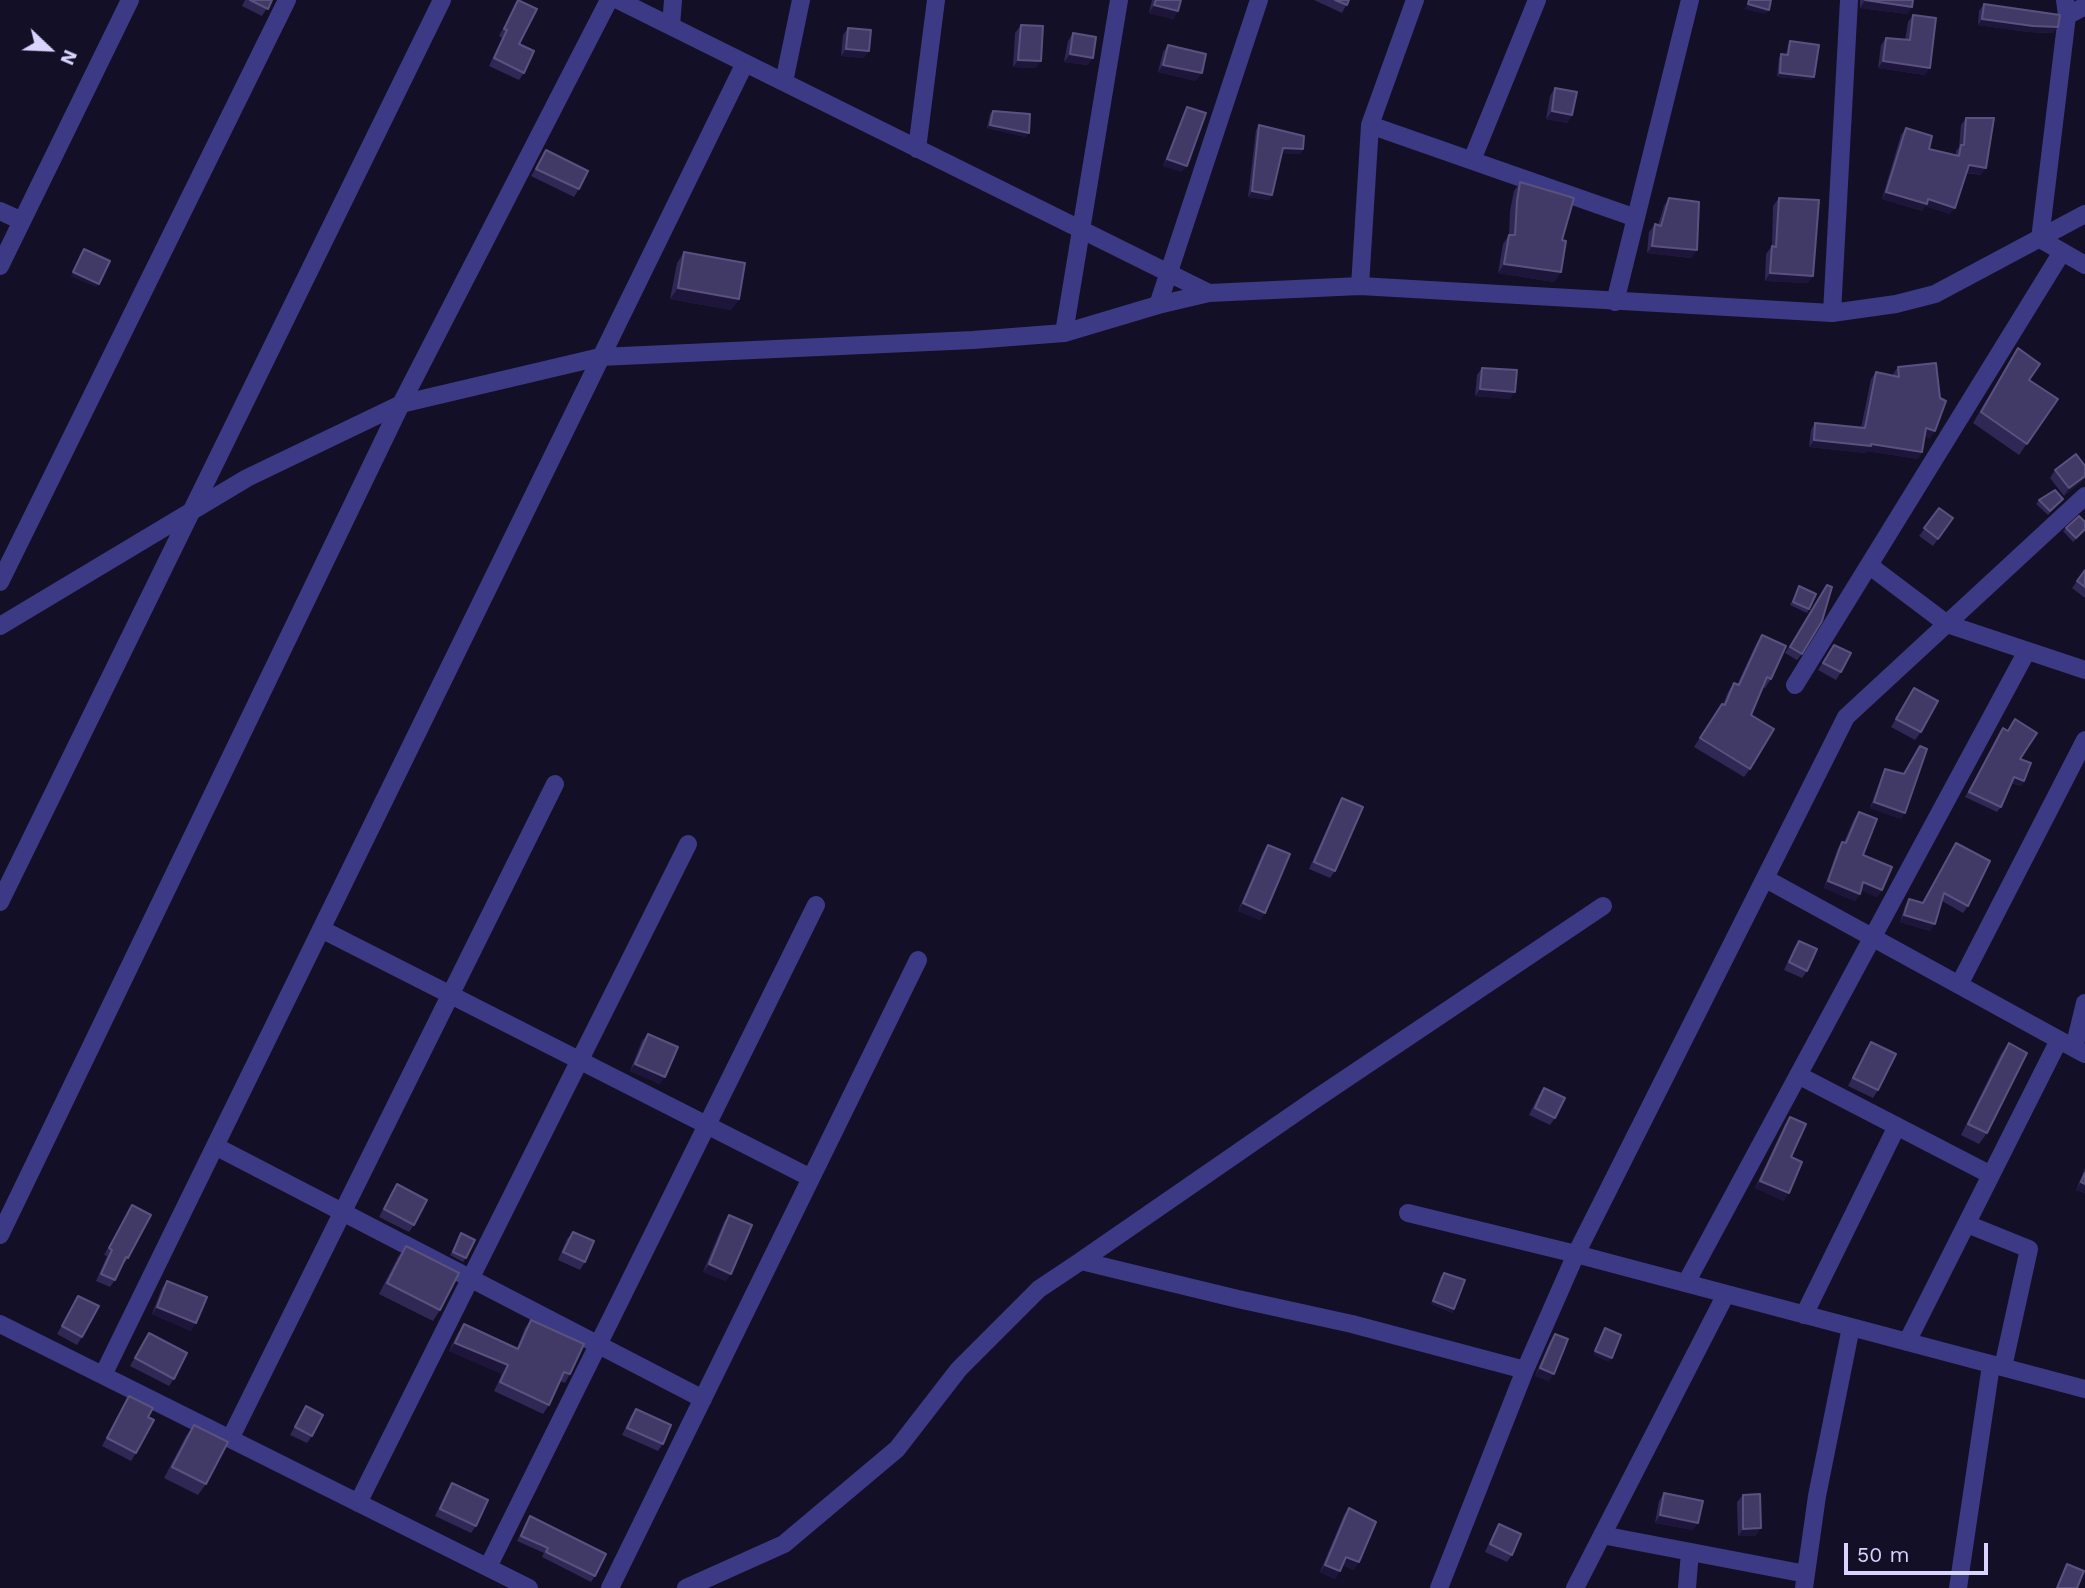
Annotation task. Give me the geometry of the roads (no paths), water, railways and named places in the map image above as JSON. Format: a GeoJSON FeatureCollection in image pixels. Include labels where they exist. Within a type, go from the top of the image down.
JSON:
{"type":"FeatureCollection","features":[{"type":"Feature","properties":{"kind":"street"},"geometry":{"type":"LineString","coordinates":[[0,266],[130,0]]}},
{"type":"Feature","properties":{"kind":"street"},"geometry":{"type":"LineString","coordinates":[[0,582],[287,0]]}},
{"type":"Feature","properties":{"kind":"street"},"geometry":{"type":"LineString","coordinates":[[0,902],[442,0]]}},
{"type":"Feature","properties":{"kind":"street"},"geometry":{"type":"LineString","coordinates":[[0,1235],[401,404],[609,0]]}},
{"type":"Feature","properties":{"kind":"street"},"geometry":{"type":"LineString","coordinates":[[618,0],[1209,293]]}},
{"type":"Feature","properties":{"kind":"street"},"geometry":{"type":"LineString","coordinates":[[671,26],[673,0]]}},
{"type":"Feature","properties":{"kind":"street"},"geometry":{"type":"LineString","coordinates":[[784,82],[801,0]]}},
{"type":"Feature","properties":{"kind":"street"},"geometry":{"type":"LineString","coordinates":[[917,149],[936,0]]}},
{"type":"Feature","properties":{"kind":"street"},"geometry":{"type":"LineString","coordinates":[[1065,333],[1119,0]]}},
{"type":"Feature","properties":{"kind":"street"},"geometry":{"type":"LineString","coordinates":[[1158,305],[1259,0]]}},
{"type":"Feature","properties":{"kind":"street"},"geometry":{"type":"LineString","coordinates":[[1360,286],[1370,125],[1415,0]]}},
{"type":"Feature","properties":{"kind":"street"},"geometry":{"type":"LineString","coordinates":[[1472,160],[1537,0]]}},
{"type":"Feature","properties":{"kind":"street"},"geometry":{"type":"LineString","coordinates":[[1615,302],[1690,0]]}},
{"type":"Feature","properties":{"kind":"street"},"geometry":{"type":"LineString","coordinates":[[1832,313],[1849,0]]}},
{"type":"Feature","properties":{"kind":"street"},"geometry":{"type":"LineString","coordinates":[[2040,239],[2066,8],[2085,6]]}},
{"type":"Feature","properties":{"kind":"street"},"geometry":{"type":"LineString","coordinates":[[103,1375],[745,63]]}},
{"type":"Feature","properties":{"kind":"street"},"geometry":{"type":"LineString","coordinates":[[1370,125],[1636,218]]}},
{"type":"Feature","properties":{"kind":"street"},"geometry":{"type":"LineString","coordinates":[[0,211],[22,221]]}},
{"type":"Feature","properties":{"kind":"street"},"geometry":{"type":"LineString","coordinates":[[0,626],[247,478],[401,404],[600,357],[973,340],[1065,333],[1209,293],[1360,286],[1832,313],[1896,304],[1935,294],[2085,214]]}},
{"type":"Feature","properties":{"kind":"street"},"geometry":{"type":"LineString","coordinates":[[2040,239],[2085,265]]}},
{"type":"Feature","properties":{"kind":"street"},"geometry":{"type":"LineString","coordinates":[[1795,685],[2062,252]]}},
{"type":"Feature","properties":{"kind":"street"},"geometry":{"type":"LineString","coordinates":[[1439,1588],[1525,1370],[1576,1254],[1846,717],[2085,496]]}},
{"type":"Feature","properties":{"kind":"street"},"geometry":{"type":"LineString","coordinates":[[1870,566],[1947,624],[2085,670]]}},
{"type":"Feature","properties":{"kind":"street"},"geometry":{"type":"LineString","coordinates":[[1686,1283],[2027,651]]}},
{"type":"Feature","properties":{"kind":"street"},"geometry":{"type":"LineString","coordinates":[[1959,985],[2085,740]]}},
{"type":"Feature","properties":{"kind":"street"},"geometry":{"type":"LineString","coordinates":[[230,1439],[555,784]]}},
{"type":"Feature","properties":{"kind":"street"},"geometry":{"type":"LineString","coordinates":[[358,1503],[688,844]]}},
{"type":"Feature","properties":{"kind":"street"},"geometry":{"type":"LineString","coordinates":[[1766,879],[2072,1047]]}},
{"type":"Feature","properties":{"kind":"street"},"geometry":{"type":"LineString","coordinates":[[488,1567],[816,905]]}},
{"type":"Feature","properties":{"kind":"street"},"geometry":{"type":"LineString","coordinates":[[686,1588],[784,1544],[897,1449],[959,1369],[1040,1289],[1327,1091],[1603,906]]}},
{"type":"Feature","properties":{"kind":"street"},"geometry":{"type":"LineString","coordinates":[[321,929],[811,1178]]}},
{"type":"Feature","properties":{"kind":"street"},"geometry":{"type":"LineString","coordinates":[[610,1588],[918,960]]}},
{"type":"Feature","properties":{"kind":"street"},"geometry":{"type":"LineString","coordinates":[[1907,1342],[1991,1175],[2072,1047],[2085,1003]]}},
{"type":"Feature","properties":{"kind":"street"},"geometry":{"type":"LineString","coordinates":[[1798,1075],[1991,1175]]}},
{"type":"Feature","properties":{"kind":"street"},"geometry":{"type":"LineString","coordinates":[[1804,1315],[1897,1126]]}},
{"type":"Feature","properties":{"kind":"street"},"geometry":{"type":"LineString","coordinates":[[215,1146],[703,1399]]}},
{"type":"Feature","properties":{"kind":"street"},"geometry":{"type":"LineString","coordinates":[[1408,1213],[1576,1254],[2085,1389]]}},
{"type":"Feature","properties":{"kind":"street"},"geometry":{"type":"LineString","coordinates":[[1958,1588],[1997,1366],[2029,1250],[1967,1224]]}},
{"type":"Feature","properties":{"kind":"street"},"geometry":{"type":"LineString","coordinates":[[1080,1261],[1352,1324],[1525,1370]]}},
{"type":"Feature","properties":{"kind":"street"},"geometry":{"type":"LineString","coordinates":[[1575,1588],[1726,1294]]}},
{"type":"Feature","properties":{"kind":"street"},"geometry":{"type":"LineString","coordinates":[[0,1324],[529,1588]]}},
{"type":"Feature","properties":{"kind":"street"},"geometry":{"type":"LineString","coordinates":[[1602,1535],[1690,1552],[1805,1581],[1816,1496],[1851,1327]]}},
{"type":"Feature","properties":{"kind":"street"},"geometry":{"type":"LineString","coordinates":[[1687,1588],[1690,1552]]}}]}
